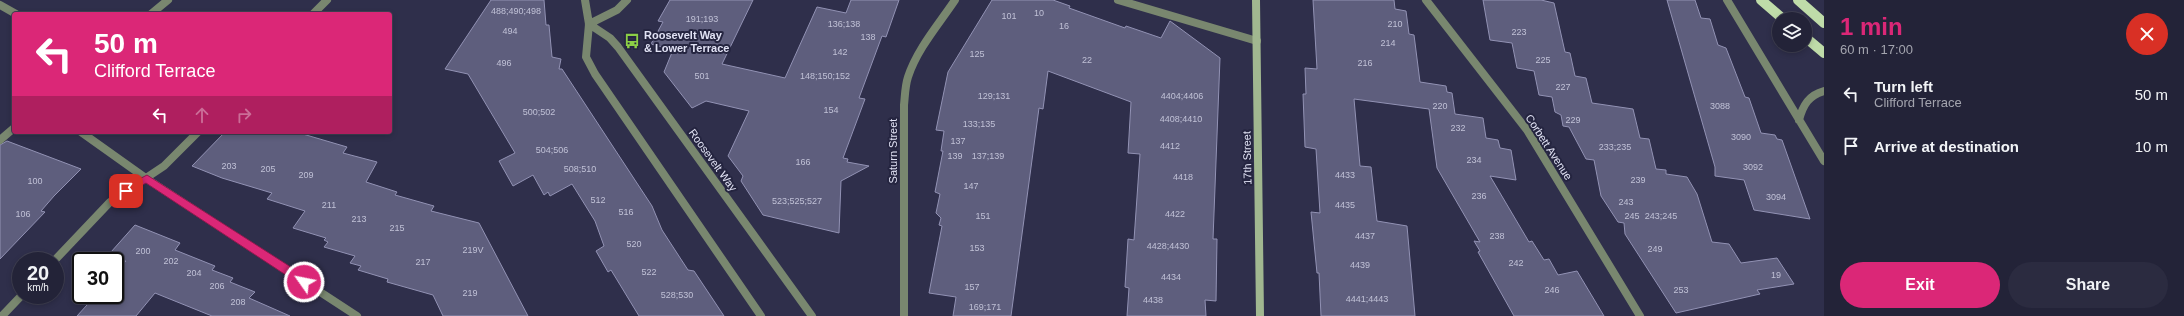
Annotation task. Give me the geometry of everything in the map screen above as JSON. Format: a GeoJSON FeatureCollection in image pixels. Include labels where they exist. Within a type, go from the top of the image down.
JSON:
{"type":"FeatureCollection","features":[{"type":"Feature","properties":{"kind":"main road","name":"17th Street"},"geometry":{"type":"LineString","coordinates":[[1256,0],[1260,316]]}},
{"type":"Feature","properties":{"kind":"main road"},"geometry":{"type":"LineString","coordinates":[[1761,0],[1775,12]]}},
{"type":"Feature","properties":{"kind":"main road"},"geometry":{"type":"LineString","coordinates":[[1798,0],[1824,23]]}},
{"type":"Feature","properties":{"kind":"main road"},"geometry":{"type":"LineString","coordinates":[[1812,43],[1824,53]]}},
{"type":"Feature","properties":{"kind":"street"},"geometry":{"type":"LineString","coordinates":[[153,12],[168,0]]}},
{"type":"Feature","properties":{"kind":"street"},"geometry":{"type":"LineString","coordinates":[[315,12],[327,0]]}},
{"type":"Feature","properties":{"kind":"street"},"geometry":{"type":"LineString","coordinates":[[585,0],[589,24],[586,57],[595,74],[761,316]]}},
{"type":"Feature","properties":{"kind":"street"},"geometry":{"type":"LineString","coordinates":[[589,24],[617,10],[627,0]]}},
{"type":"Feature","properties":{"kind":"street","name":"Saturn Street"},"geometry":{"type":"LineString","coordinates":[[904,316],[904,105],[906,87],[909,75],[917,59],[955,0]]}},
{"type":"Feature","properties":{"kind":"street"},"geometry":{"type":"LineString","coordinates":[[1118,0],[1257,40]]}},
{"type":"Feature","properties":{"kind":"street","name":"Corbett Avenue"},"geometry":{"type":"LineString","coordinates":[[1426,0],[1526,130],[1640,316]]}},
{"type":"Feature","properties":{"kind":"street"},"geometry":{"type":"LineString","coordinates":[[1727,0],[1824,161]]}},
{"type":"Feature","properties":{"kind":"street"},"geometry":{"type":"LineString","coordinates":[[0,5],[12,12]]}},
{"type":"Feature","properties":{"kind":"street","name":"Roosevelt Way"},"geometry":{"type":"LineString","coordinates":[[589,24],[610,38],[618,47],[812,316]]}},
{"type":"Feature","properties":{"kind":"street"},"geometry":{"type":"LineString","coordinates":[[1799,120],[1801,108],[1809,98],[1824,90]]}},
{"type":"Feature","properties":{"kind":"street"},"geometry":{"type":"LineString","coordinates":[[0,140],[12,130]]}},
{"type":"Feature","properties":{"kind":"street"},"geometry":{"type":"LineString","coordinates":[[84,134],[147,178],[357,316]]}},
{"type":"Feature","properties":{"kind":"street"},"geometry":{"type":"LineString","coordinates":[[63,252],[110,202],[147,178],[173,157],[196,134]]}},
{"type":"Feature","properties":{"kind":"street"},"geometry":{"type":"LineString","coordinates":[[2,316],[13,304]]}},
{"type":"Feature","properties":{"kind":"building"},"geometry":{"type":"Polygon","coordinates":[[[491,0],[544,0],[546,25],[549,25],[552,57],[561,59],[559,69],[562,69],[652,206],[662,230],[688,270],[694,271],[724,316],[639,316],[611,270],[608,272],[596,251],[604,246],[595,221],[572,184],[550,196],[548,192],[544,195],[533,175],[513,186],[499,161],[515,153],[468,74],[445,69],[491,0]]]}},
{"type":"Feature","properties":{"kind":"building"},"geometry":{"type":"Polygon","coordinates":[[[670,0],[753,0],[722,64],[785,78],[817,7],[846,13],[851,0],[899,0],[886,37],[882,36],[859,98],[865,99],[843,158],[848,159],[847,162],[869,166],[841,181],[839,233],[763,215],[741,181],[743,176],[728,156],[749,111],[706,101],[692,108],[664,72],[673,50],[651,44],[663,22],[658,21],[670,0]]]}},
{"type":"Feature","properties":{"kind":"building"},"geometry":{"type":"Polygon","coordinates":[[[992,0],[1053,0],[1070,6],[1069,8],[1125,28],[1126,26],[1161,38],[1170,21],[1220,58],[1213,239],[1217,239],[1216,301],[1205,300],[1206,316],[1127,316],[1129,288],[1125,287],[1128,239],[1134,240],[1140,154],[1128,153],[1131,102],[1048,71],[1043,109],[1039,108],[1011,316],[953,316],[956,297],[929,293],[942,226],[939,225],[941,218],[936,213],[940,194],[935,192],[943,151],[941,151],[944,131],[936,130],[948,72],[992,0]]]}},
{"type":"Feature","properties":{"kind":"building"},"geometry":{"type":"Polygon","coordinates":[[[1313,0],[1394,0],[1395,9],[1406,11],[1409,34],[1414,35],[1420,82],[1446,86],[1447,92],[1452,93],[1455,114],[1483,118],[1486,138],[1498,140],[1500,148],[1511,150],[1516,180],[1490,176],[1529,242],[1532,241],[1544,260],[1549,259],[1558,275],[1577,271],[1604,316],[1514,316],[1478,252],[1480,251],[1474,241],[1480,242],[1437,168],[1429,109],[1354,99],[1360,166],[1371,167],[1377,221],[1407,226],[1415,316],[1321,316],[1319,273],[1317,273],[1311,212],[1320,213],[1316,149],[1305,147],[1303,94],[1306,94],[1305,68],[1317,69],[1313,0]]]}},
{"type":"Feature","properties":{"kind":"building"},"geometry":{"type":"Polygon","coordinates":[[[1483,0],[1541,0],[1554,3],[1565,52],[1570,53],[1575,76],[1586,78],[1592,103],[1633,109],[1640,138],[1649,139],[1656,169],[1666,170],[1666,174],[1687,177],[1697,194],[1712,242],[1729,244],[1741,263],[1777,258],[1794,284],[1757,290],[1760,294],[1676,313],[1625,234],[1624,223],[1618,222],[1601,196],[1594,160],[1586,159],[1569,127],[1563,126],[1561,115],[1555,112],[1552,97],[1539,95],[1534,71],[1517,68],[1512,43],[1490,40],[1483,0]]]}},
{"type":"Feature","properties":{"kind":"building"},"geometry":{"type":"Polygon","coordinates":[[[1667,0],[1695,0],[1701,18],[1710,19],[1718,45],[1726,48],[1745,97],[1749,98],[1761,133],[1775,135],[1777,139],[1782,140],[1810,219],[1754,210],[1744,180],[1715,176],[1715,167],[1667,0]]]}},
{"type":"Feature","properties":{"kind":"building"},"geometry":{"type":"Polygon","coordinates":[[[223,134],[303,134],[347,147],[343,153],[377,162],[366,182],[397,192],[395,195],[434,206],[431,211],[479,223],[528,316],[443,316],[433,295],[387,282],[388,279],[358,270],[361,266],[350,263],[355,256],[324,247],[328,242],[324,240],[326,238],[293,228],[305,211],[267,199],[272,193],[222,178],[192,166],[223,134]]]}},
{"type":"Feature","properties":{"kind":"building"},"geometry":{"type":"Polygon","coordinates":[[[7,141],[81,169],[41,211],[45,212],[0,259],[0,145],[7,141]]]}},
{"type":"Feature","properties":{"kind":"building"},"geometry":{"type":"Polygon","coordinates":[[[135,225],[180,243],[175,250],[215,266],[212,270],[233,278],[230,282],[255,292],[249,298],[290,316],[212,316],[155,293],[136,316],[77,316],[88,304],[124,304],[124,263],[126,261],[124,261],[124,252],[111,252],[135,225]]]}},
{"type":"Feature","properties":{"kind":"place","name":"Roosevelt Way & Lower Terrace"},"geometry":{"type":"Point","coordinates":[632,41]}},
{"type":"Feature","properties":{"kind":"route"},"geometry":{"type":"LineString","coordinates":[[126,191],[147,178],[304,282]]}}]}
